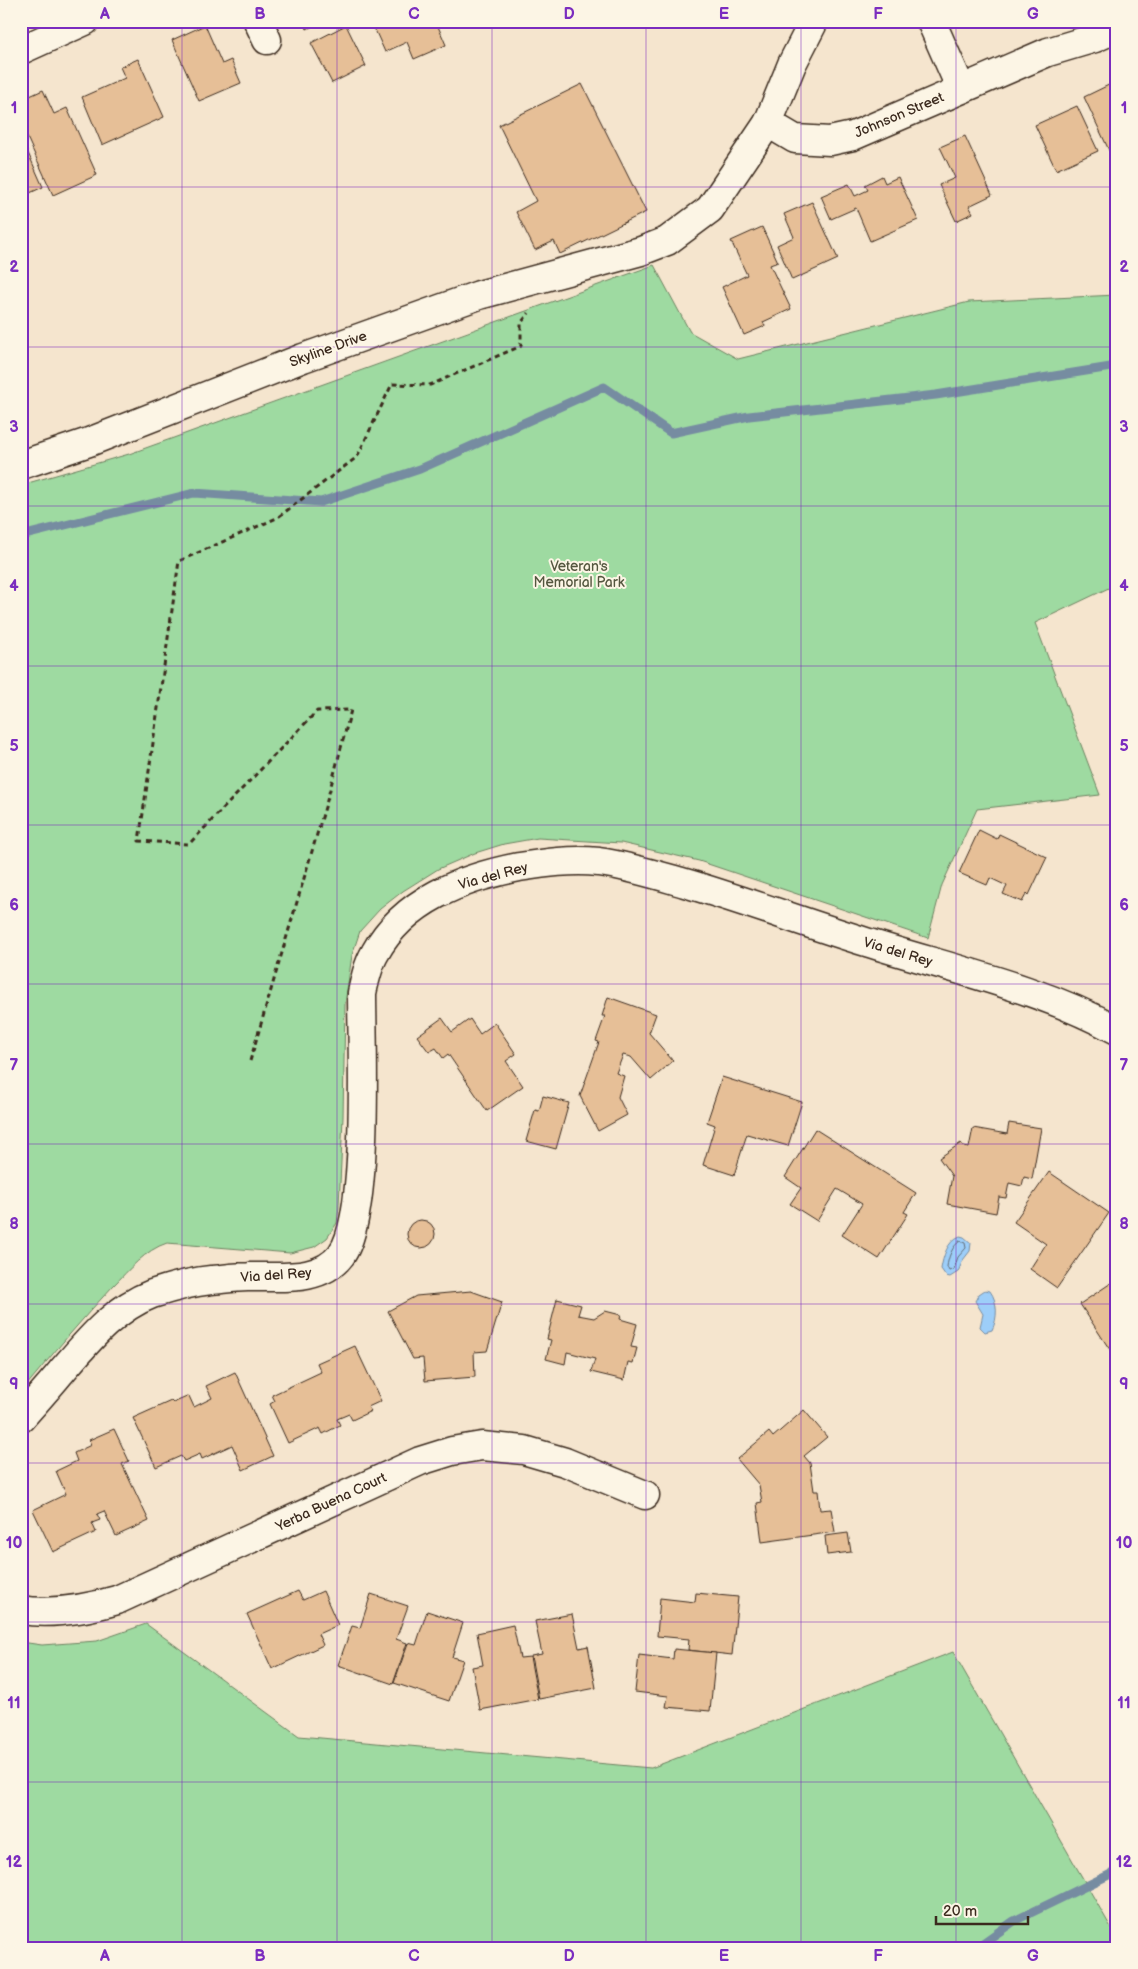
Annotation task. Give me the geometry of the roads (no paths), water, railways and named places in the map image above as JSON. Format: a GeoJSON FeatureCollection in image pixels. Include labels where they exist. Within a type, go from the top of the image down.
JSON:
{"type":"FeatureCollection","features":[{"type":"Feature","properties":{"kind":"street"},"geometry":{"type":"LineString","coordinates":[[21,50],[85,21]]}},
{"type":"Feature","properties":{"kind":"street"},"geometry":{"type":"LineString","coordinates":[[768,123],[792,64],[814,21]]}},
{"type":"Feature","properties":{"kind":"street"},"geometry":{"type":"LineString","coordinates":[[931,21],[961,89]]}},
{"type":"Feature","properties":{"kind":"street","name":"Johnson Street"},"geometry":{"type":"LineString","coordinates":[[768,123],[795,139],[830,141],[853,136],[1048,52],[1095,38],[1117,28]]}},
{"type":"Feature","properties":{"kind":"street","name":"Skyline Drive"},"geometry":{"type":"LineString","coordinates":[[21,464],[89,442],[303,358],[479,295],[641,251],[667,241],[710,209],[768,123]]}},
{"type":"Feature","properties":{"kind":"street","name":"Via del Rey"},"geometry":{"type":"LineString","coordinates":[[21,1418],[94,1333],[124,1309],[151,1295],[208,1280],[297,1276],[318,1272],[332,1264],[341,1255],[349,1241],[356,1212],[362,1140],[362,993],[367,970],[375,952],[392,929],[414,908],[443,890],[470,879],[539,864],[570,861],[598,862],[646,872],[717,893],[900,953],[1021,988],[1058,1001],[1117,1030]]}},
{"type":"Feature","properties":{"kind":"street","name":"Yerba Buena Court"},"geometry":{"type":"LineString","coordinates":[[21,1610],[59,1611],[89,1608],[117,1600],[420,1461],[452,1451],[482,1446],[524,1450],[565,1462],[645,1495]]}},
{"type":"Feature","properties":{"kind":"water"},"geometry":{"type":"Polygon","coordinates":[[[960,1236],[971,1243],[970,1251],[963,1260],[958,1272],[950,1277],[946,1276],[941,1269],[944,1255],[949,1245],[960,1236]]]}},
{"type":"Feature","properties":{"kind":"water"},"geometry":{"type":"Polygon","coordinates":[[[985,1290],[990,1291],[993,1295],[996,1310],[992,1330],[985,1332],[980,1327],[983,1314],[975,1301],[979,1294],[985,1290]]]}},
{"type":"Feature","properties":{"kind":"waterway"},"geometry":{"type":"LineString","coordinates":[[21,536],[194,493],[321,502],[420,469],[604,387],[671,433],[749,416],[936,395],[1117,366]]}},
{"type":"Feature","properties":{"kind":"waterway"},"geometry":{"type":"LineString","coordinates":[[976,1948],[1014,1921],[1117,1871]]}},
{"type":"Feature","properties":{"kind":"park label","name":"Veteran's Memorial Park"},"geometry":{"type":"Point","coordinates":[579,574]}}]}
